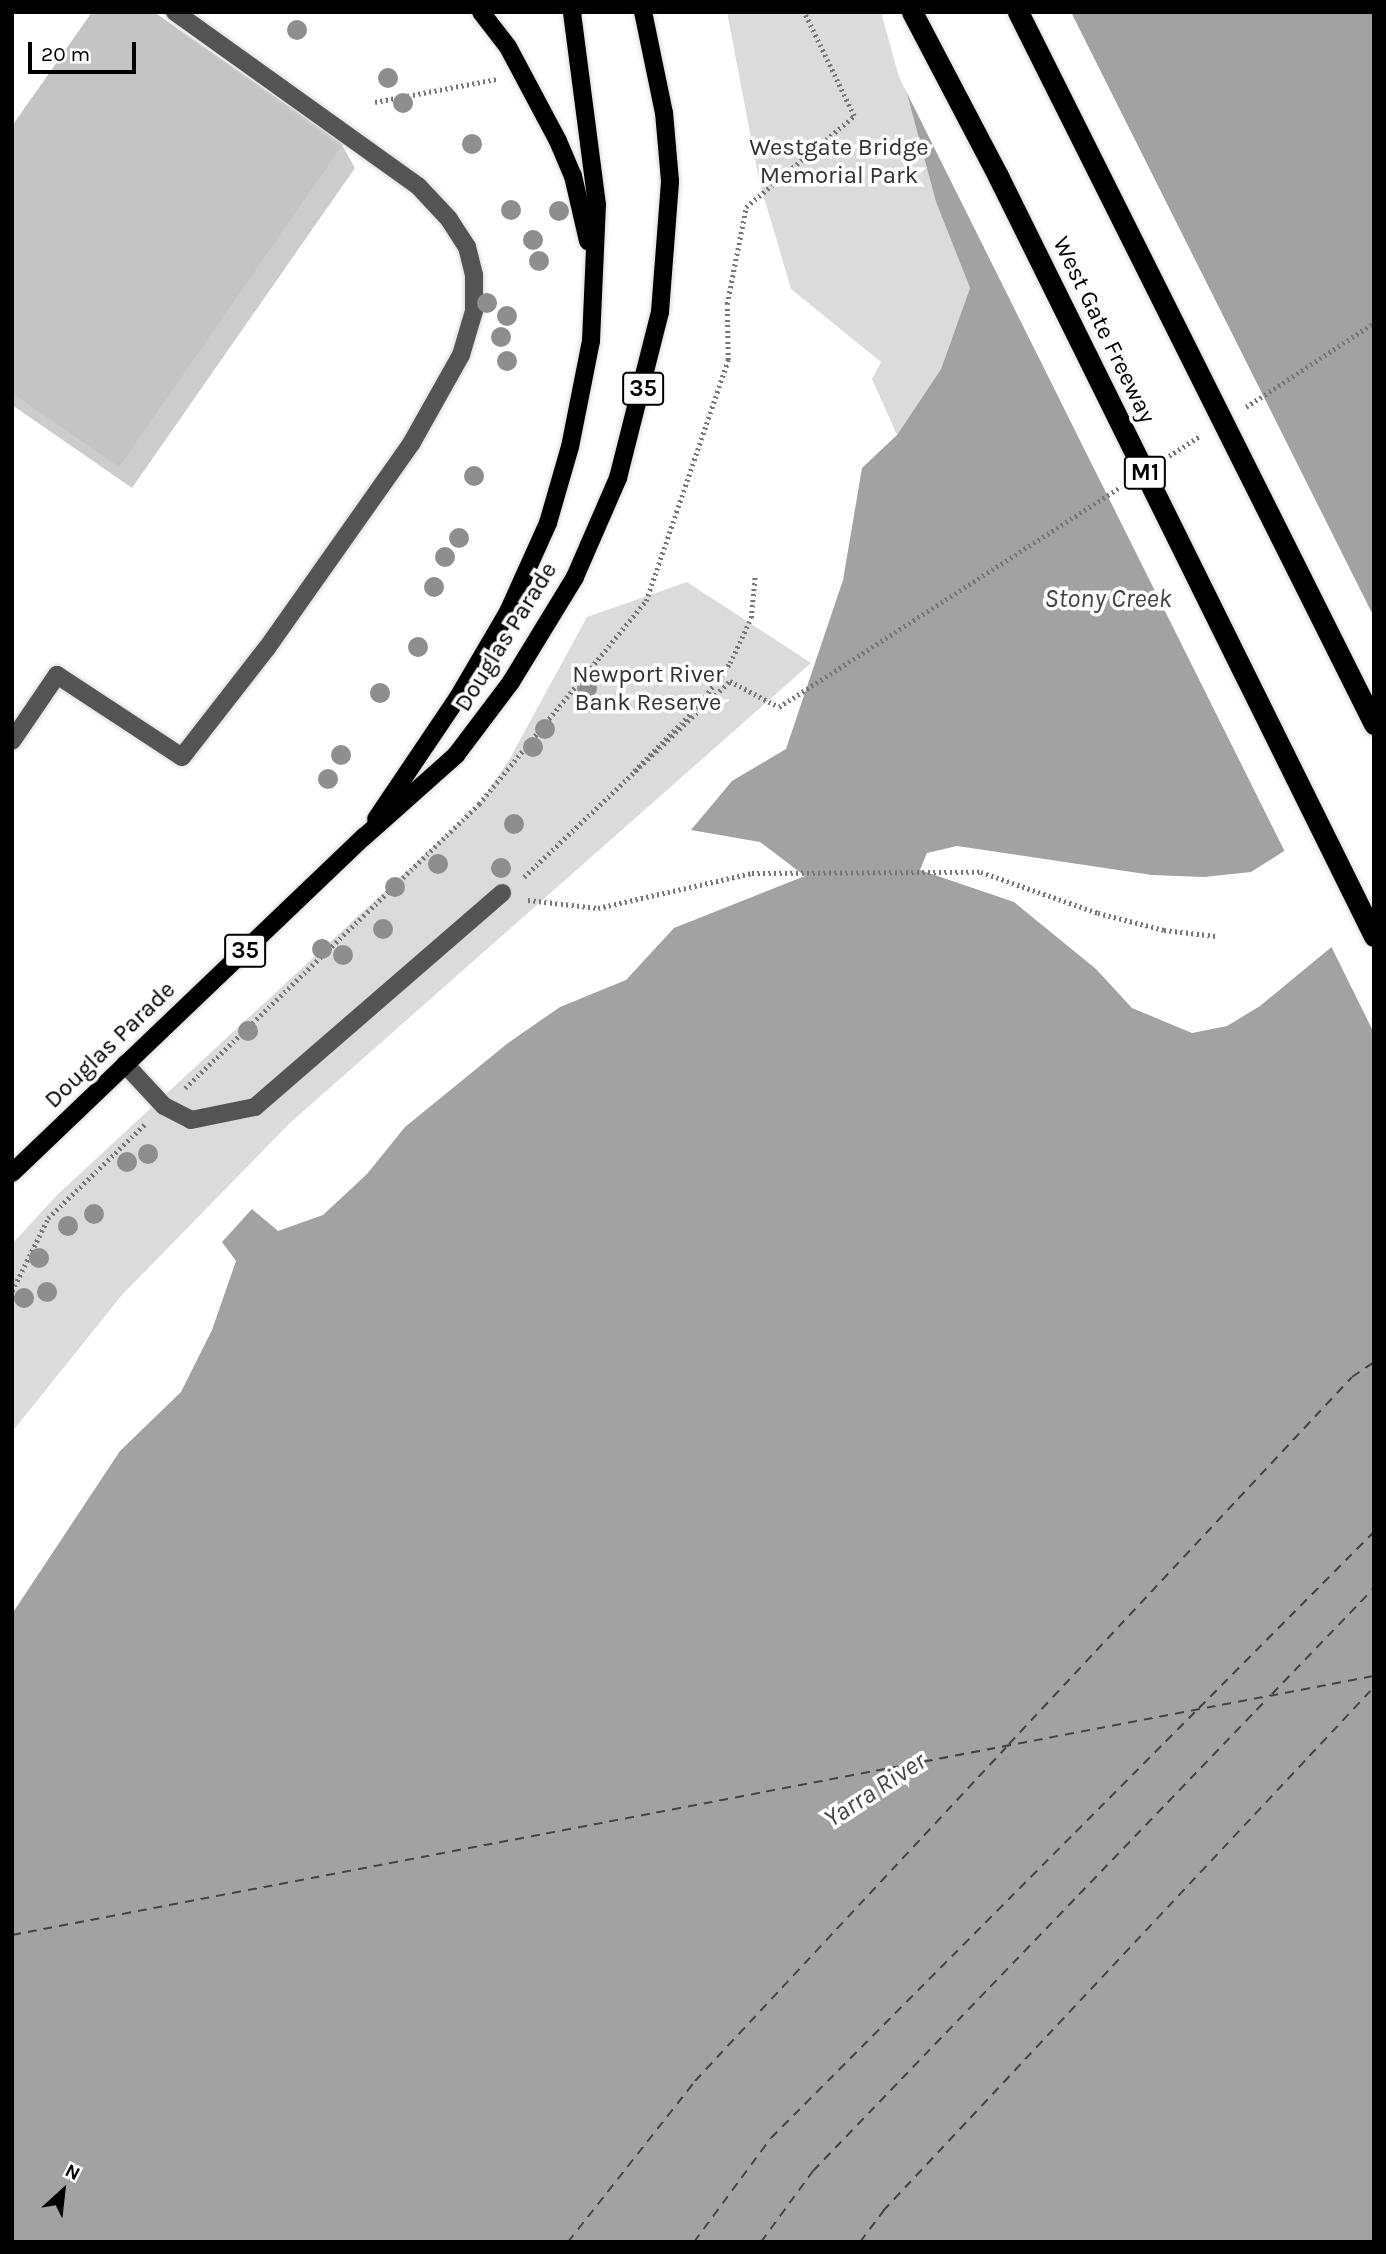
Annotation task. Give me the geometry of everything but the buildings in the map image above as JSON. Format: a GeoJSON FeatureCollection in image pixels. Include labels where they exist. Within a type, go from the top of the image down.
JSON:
{"type":"FeatureCollection","features":[{"type":"Feature","properties":{"kind":"highway","name":"West Gate Freeway"},"geometry":{"type":"LineString","coordinates":[[912,12],[1004,188],[1374,936]]}},
{"type":"Feature","properties":{"kind":"highway"},"geometry":{"type":"LineString","coordinates":[[1018,12],[1374,724]]}},
{"type":"Feature","properties":{"kind":"main road"},"geometry":{"type":"LineString","coordinates":[[481,12],[519,65],[573,176],[587,235],[594,297]]}},
{"type":"Feature","properties":{"kind":"main road","name":"Douglas Parade"},"geometry":{"type":"LineString","coordinates":[[364,836],[481,660],[532,562],[570,447],[591,341],[595,178],[572,12]]}},
{"type":"Feature","properties":{"kind":"main road","name":"Douglas Parade"},"geometry":{"type":"LineString","coordinates":[[12,1173],[364,836],[456,755],[505,691],[575,577],[618,478],[660,312],[670,181],[664,113],[643,12]]}},
{"type":"Feature","properties":{"kind":"lane"},"geometry":{"type":"LineString","coordinates":[[12,741],[57,675],[182,757],[267,648],[411,444],[461,355],[474,311],[474,275],[467,247],[449,219],[418,186],[175,12]]}},
{"type":"Feature","properties":{"kind":"lane"},"geometry":{"type":"LineString","coordinates":[[125,1064],[164,1106],[191,1120],[255,1107],[502,893]]}},
{"type":"Feature","properties":{"kind":"path"},"geometry":{"type":"LineString","coordinates":[[375,102],[508,76]]}},
{"type":"Feature","properties":{"kind":"path"},"geometry":{"type":"LineString","coordinates":[[1239,412],[1374,323]]}},
{"type":"Feature","properties":{"kind":"path"},"geometry":{"type":"LineString","coordinates":[[1160,462],[1205,433]]}},
{"type":"Feature","properties":{"kind":"path"},"geometry":{"type":"LineString","coordinates":[[779,707],[1126,484]]}},
{"type":"Feature","properties":{"kind":"path"},"geometry":{"type":"LineString","coordinates":[[502,893],[654,752],[723,676],[747,631],[755,576]]}},
{"type":"Feature","properties":{"kind":"path"},"geometry":{"type":"LineString","coordinates":[[540,903],[571,907],[608,906],[752,873],[981,872],[1098,913],[1164,930],[1216,936]]}},
{"type":"Feature","properties":{"kind":"green space","name":"Westgate Bridge Memorial Park"},"geometry":{"type":"Polygon","coordinates":[[[727,12],[885,12],[936,202],[970,288],[941,369],[897,435],[872,379],[881,362],[791,289],[759,180],[727,12]]]}},
{"type":"Feature","properties":{"kind":"green space","name":"Newport River Bank Reserve"},"geometry":{"type":"Polygon","coordinates":[[[687,582],[811,663],[290,1123],[121,1296],[12,1432],[12,1244],[57,1195],[479,804],[509,760],[587,617],[687,582]]]}},
{"type":"Feature","properties":{"kind":"water"},"geometry":{"type":"Polygon","coordinates":[[[885,12],[1374,12],[1374,794],[1251,872],[1204,877],[1152,875],[957,846],[927,853],[920,870],[1014,902],[1096,969],[1132,1008],[1192,1033],[1227,1026],[1260,1006],[1374,912],[1374,2242],[12,2242],[12,1614],[120,1451],[181,1392],[212,1330],[236,1261],[222,1242],[252,1209],[278,1231],[323,1215],[367,1174],[405,1127],[508,1043],[560,1007],[626,980],[674,928],[805,876],[760,842],[691,830],[732,781],[786,749],[843,580],[862,468],[897,435],[941,369],[970,288],[936,202],[885,12]]]}},
{"type":"Feature","properties":{"kind":"pier"},"geometry":{"type":"Polygon","coordinates":[[[881,12],[1071,12],[1374,617],[1374,798],[1286,854],[899,77],[881,12]]]}},
{"type":"Feature","properties":{"kind":"pier"},"geometry":{"type":"Polygon","coordinates":[[[1374,909],[1374,1033],[1330,944],[1374,909]]]}},
{"type":"Feature","properties":{"kind":"ferry route"},"geometry":{"type":"LineString","coordinates":[[1009,1744],[1352,1377],[1374,1362]]}},
{"type":"Feature","properties":{"kind":"ferry route"},"geometry":{"type":"LineString","coordinates":[[1199,1708],[1374,1532]]}},
{"type":"Feature","properties":{"kind":"ferry route"},"geometry":{"type":"LineString","coordinates":[[1272,1694],[1374,1588]]}},
{"type":"Feature","properties":{"kind":"ferry route"},"geometry":{"type":"LineString","coordinates":[[12,1935],[1374,1676]]}},
{"type":"Feature","properties":{"kind":"ferry route"},"geometry":{"type":"LineString","coordinates":[[860,2242],[883,2211],[1374,1687]]}},
{"type":"Feature","properties":{"kind":"ferry route"},"geometry":{"type":"LineString","coordinates":[[761,2242],[813,2171],[1268,1698]]}},
{"type":"Feature","properties":{"kind":"ferry route"},"geometry":{"type":"LineString","coordinates":[[694,2242],[771,2138],[1195,1712]]}},
{"type":"Feature","properties":{"kind":"ferry route"},"geometry":{"type":"LineString","coordinates":[[568,2242],[695,2081],[1006,1748]]}},
{"type":"Feature","properties":{"kind":"water label","name":"Stony Creek"},"geometry":{"type":"Point","coordinates":[1108,599]}},
{"type":"Feature","properties":{"kind":"water label","name":"Yarra River"},"geometry":{"type":"Point","coordinates":[875,1790]}}]}
